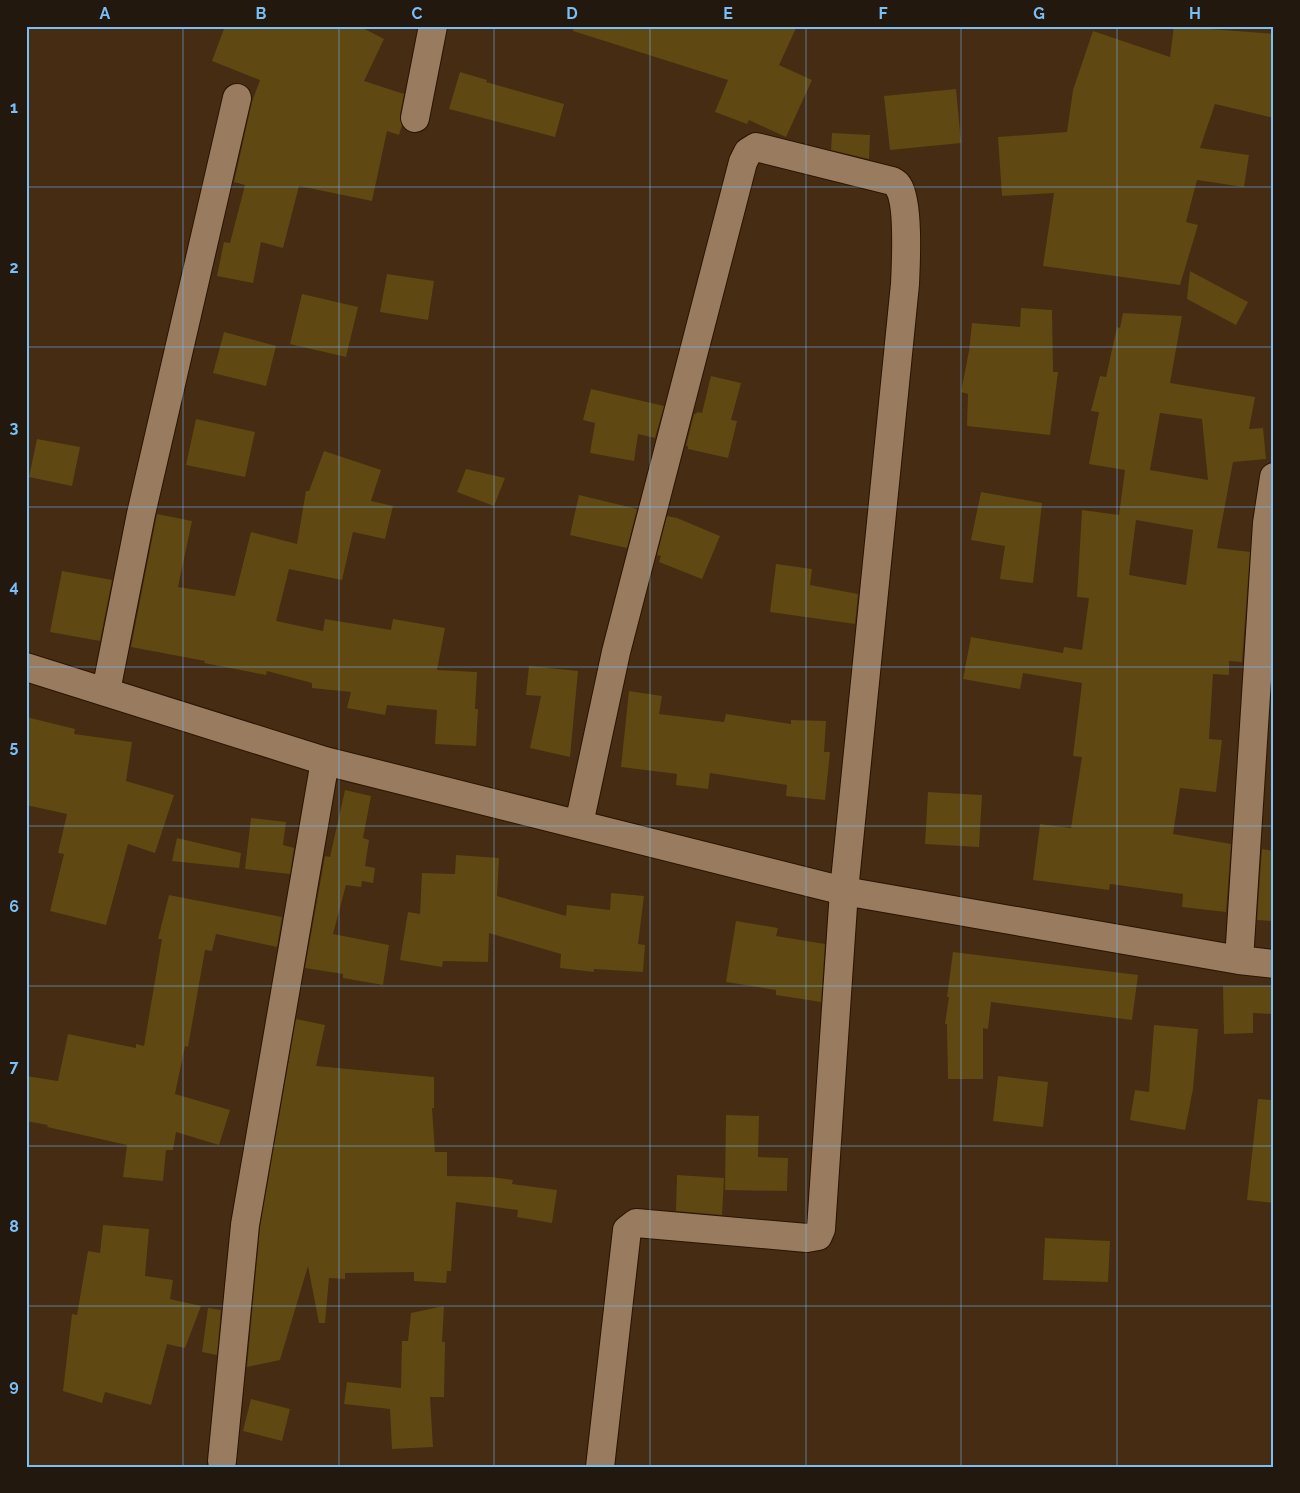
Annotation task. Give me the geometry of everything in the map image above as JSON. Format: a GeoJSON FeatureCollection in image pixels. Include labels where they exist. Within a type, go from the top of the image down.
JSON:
{"type":"FeatureCollection","features":[{"type":"Feature","properties":{"kind":"street"},"geometry":{"type":"LineString","coordinates":[[415,118],[432,26]]}},
{"type":"Feature","properties":{"kind":"street"},"geometry":{"type":"LineString","coordinates":[[106,691],[141,514],[237,98]]}},
{"type":"Feature","properties":{"kind":"street"},"geometry":{"type":"LineString","coordinates":[[579,824],[616,652],[743,162],[748,152],[756,146],[892,181],[898,186],[902,197],[908,245],[844,890],[821,1229],[818,1236],[808,1238],[636,1223],[626,1230],[600,1467]]}},
{"type":"Feature","properties":{"kind":"street"},"geometry":{"type":"LineString","coordinates":[[1239,960],[1267,523],[1274,477]]}},
{"type":"Feature","properties":{"kind":"street"},"geometry":{"type":"LineString","coordinates":[[26,667],[325,761],[844,890],[1239,960],[1274,964]]}},
{"type":"Feature","properties":{"kind":"street"},"geometry":{"type":"LineString","coordinates":[[222,1461],[245,1225],[325,761]]}},
{"type":"Feature","properties":{"kind":"building"},"geometry":{"type":"Polygon","coordinates":[[[225,26],[359,26],[384,39],[364,81],[404,94],[400,115],[402,125],[399,135],[387,131],[372,201],[299,186],[283,248],[261,242],[253,283],[217,276],[224,242],[230,243],[245,185],[234,182],[252,102],[260,80],[212,61],[225,26]]]}},
{"type":"Feature","properties":{"kind":"building"},"geometry":{"type":"Polygon","coordinates":[[[574,26],[797,26],[779,65],[812,80],[786,137],[749,120],[747,124],[715,112],[728,80],[573,31],[574,26]]]}},
{"type":"Feature","properties":{"kind":"building"},"geometry":{"type":"Polygon","coordinates":[[[1174,26],[1197,26],[1197,28],[1274,34],[1274,118],[1215,104],[1200,148],[1249,155],[1244,187],[1197,180],[1186,222],[1198,225],[1180,285],[1043,266],[1054,193],[1002,196],[998,137],[1067,132],[1073,90],[1093,31],[1170,57],[1174,26]]]}},
{"type":"Feature","properties":{"kind":"building"},"geometry":{"type":"Polygon","coordinates":[[[460,72],[487,80],[486,82],[564,104],[555,137],[449,109],[460,72]]]}},
{"type":"Feature","properties":{"kind":"building"},"geometry":{"type":"Polygon","coordinates":[[[956,89],[961,143],[890,150],[884,96],[956,89]]]}},
{"type":"Feature","properties":{"kind":"building"},"geometry":{"type":"Polygon","coordinates":[[[832,133],[870,135],[869,159],[831,150],[832,133]]]}},
{"type":"Feature","properties":{"kind":"building"},"geometry":{"type":"Polygon","coordinates":[[[1190,271],[1248,302],[1236,325],[1187,299],[1190,271]]]}},
{"type":"Feature","properties":{"kind":"building"},"geometry":{"type":"Polygon","coordinates":[[[387,274],[434,281],[428,320],[380,312],[387,274]]]}},
{"type":"Feature","properties":{"kind":"building"},"geometry":{"type":"Polygon","coordinates":[[[302,294],[358,307],[346,357],[290,344],[302,294]]]}},
{"type":"Feature","properties":{"kind":"building"},"geometry":{"type":"Polygon","coordinates":[[[1021,308],[1052,310],[1053,372],[1058,372],[1050,435],[967,426],[968,394],[961,392],[972,323],[1020,327],[1021,308]]]}},
{"type":"Feature","properties":{"kind":"building"},"geometry":{"type":"Polygon","coordinates":[[[1123,313],[1182,316],[1170,383],[1255,397],[1249,429],[1263,428],[1266,459],[1233,462],[1217,548],[1250,552],[1242,662],[1229,661],[1229,675],[1213,674],[1209,739],[1222,740],[1216,792],[1180,788],[1173,834],[1231,844],[1226,912],[1182,907],[1183,894],[1110,884],[1109,890],[1033,880],[1040,824],[1071,828],[1082,757],[1073,756],[1082,683],[1023,673],[1020,689],[963,679],[971,637],[1063,653],[1064,647],[1082,650],[1089,598],[1077,597],[1082,510],[1119,515],[1125,470],[1089,464],[1099,412],[1091,411],[1100,376],[1106,377],[1117,327],[1120,328],[1123,313]],[[1160,413],[1150,470],[1208,480],[1202,419],[1160,413]],[[1136,520],[1129,575],[1186,585],[1193,530],[1136,520]]]}},
{"type":"Feature","properties":{"kind":"building"},"geometry":{"type":"Polygon","coordinates":[[[224,332],[276,346],[266,386],[213,373],[224,332]]]}},
{"type":"Feature","properties":{"kind":"building"},"geometry":{"type":"Polygon","coordinates":[[[711,376],[741,383],[731,420],[737,421],[728,458],[688,449],[688,446],[686,446],[694,414],[697,412],[702,413],[711,376]]]}},
{"type":"Feature","properties":{"kind":"building"},"geometry":{"type":"Polygon","coordinates":[[[591,389],[664,406],[655,438],[638,434],[634,461],[590,453],[595,423],[583,420],[591,389]]]}},
{"type":"Feature","properties":{"kind":"building"},"geometry":{"type":"Polygon","coordinates":[[[196,419],[255,432],[245,477],[186,465],[196,419]]]}},
{"type":"Feature","properties":{"kind":"building"},"geometry":{"type":"Polygon","coordinates":[[[37,439],[80,447],[72,486],[29,477],[37,439]]]}},
{"type":"Feature","properties":{"kind":"building"},"geometry":{"type":"Polygon","coordinates":[[[324,451],[381,470],[371,501],[393,506],[385,539],[353,532],[342,580],[289,569],[276,621],[323,631],[325,619],[391,630],[393,619],[445,628],[437,670],[477,672],[476,746],[435,744],[437,710],[387,705],[385,715],[347,708],[351,692],[312,688],[312,683],[267,671],[266,675],[131,647],[157,514],[192,521],[178,587],[235,596],[251,532],[297,544],[306,491],[309,491],[324,451]]]}},
{"type":"Feature","properties":{"kind":"building"},"geometry":{"type":"Polygon","coordinates":[[[466,469],[505,478],[494,506],[457,492],[466,469]]]}},
{"type":"Feature","properties":{"kind":"building"},"geometry":{"type":"Polygon","coordinates":[[[981,492],[1042,503],[1033,583],[1000,579],[1005,546],[971,540],[981,492]]]}},
{"type":"Feature","properties":{"kind":"building"},"geometry":{"type":"Polygon","coordinates":[[[579,495],[637,509],[627,548],[570,535],[579,495]]]}},
{"type":"Feature","properties":{"kind":"building"},"geometry":{"type":"Polygon","coordinates":[[[667,516],[677,518],[720,536],[702,579],[659,562],[661,556],[657,555],[667,516]]]}},
{"type":"Feature","properties":{"kind":"building"},"geometry":{"type":"Polygon","coordinates":[[[776,564],[812,569],[810,585],[858,594],[855,624],[770,612],[776,564]]]}},
{"type":"Feature","properties":{"kind":"building"},"geometry":{"type":"Polygon","coordinates":[[[62,571],[112,580],[100,641],[50,632],[62,571]]]}},
{"type":"Feature","properties":{"kind":"building"},"geometry":{"type":"Polygon","coordinates":[[[529,666],[578,671],[570,757],[530,748],[541,696],[526,695],[529,666]]]}},
{"type":"Feature","properties":{"kind":"building"},"geometry":{"type":"Polygon","coordinates":[[[629,691],[662,696],[659,714],[724,722],[726,714],[791,724],[791,720],[826,721],[824,752],[830,752],[825,800],[786,796],[787,785],[710,773],[708,789],[676,785],[677,774],[621,767],[629,691]]]}},
{"type":"Feature","properties":{"kind":"building"},"geometry":{"type":"Polygon","coordinates":[[[26,717],[75,729],[74,734],[132,742],[126,781],[174,795],[155,853],[128,844],[106,925],[50,911],[64,854],[58,853],[67,814],[26,805],[26,717]]]}},
{"type":"Feature","properties":{"kind":"building"},"geometry":{"type":"Polygon","coordinates":[[[345,790],[371,796],[363,838],[369,840],[365,866],[375,868],[373,883],[362,881],[361,887],[346,885],[333,934],[389,945],[383,985],[343,978],[343,974],[305,968],[325,856],[330,857],[345,790]]]}},
{"type":"Feature","properties":{"kind":"building"},"geometry":{"type":"Polygon","coordinates":[[[928,792],[982,795],[979,847],[925,844],[928,792]]]}},
{"type":"Feature","properties":{"kind":"building"},"geometry":{"type":"Polygon","coordinates":[[[251,818],[286,822],[283,845],[294,848],[290,874],[245,869],[251,818]]]}},
{"type":"Feature","properties":{"kind":"building"},"geometry":{"type":"Polygon","coordinates":[[[177,838],[241,853],[239,868],[172,861],[177,838]]]}},
{"type":"Feature","properties":{"kind":"building"},"geometry":{"type":"Polygon","coordinates":[[[1262,849],[1274,851],[1274,921],[1257,920],[1262,849]]]}},
{"type":"Feature","properties":{"kind":"building"},"geometry":{"type":"Polygon","coordinates":[[[456,855],[499,858],[497,896],[566,916],[567,905],[610,910],[611,893],[644,896],[638,944],[645,945],[643,972],[594,969],[594,972],[560,968],[561,954],[489,933],[488,962],[443,961],[442,967],[400,960],[408,912],[420,914],[422,873],[455,874],[456,855]]]}},
{"type":"Feature","properties":{"kind":"building"},"geometry":{"type":"Polygon","coordinates":[[[169,895],[282,917],[277,947],[216,934],[212,951],[205,950],[188,1047],[185,1046],[175,1094],[230,1110],[219,1145],[176,1132],[173,1150],[166,1150],[163,1181],[123,1177],[127,1145],[26,1121],[26,1076],[58,1081],[68,1034],[136,1048],[136,1044],[144,1046],[162,939],[158,939],[169,895]]]}},
{"type":"Feature","properties":{"kind":"building"},"geometry":{"type":"Polygon","coordinates":[[[736,921],[778,928],[776,936],[825,944],[821,1002],[776,995],[776,990],[726,982],[736,921]]]}},
{"type":"Feature","properties":{"kind":"building"},"geometry":{"type":"Polygon","coordinates":[[[953,952],[1138,975],[1132,1020],[991,1002],[988,1029],[983,1028],[983,1079],[948,1079],[947,1024],[945,1024],[953,952]]]}},
{"type":"Feature","properties":{"kind":"building"},"geometry":{"type":"Polygon","coordinates":[[[1223,986],[1274,986],[1274,1014],[1253,1013],[1253,1033],[1224,1034],[1223,986]]]}},
{"type":"Feature","properties":{"kind":"building"},"geometry":{"type":"Polygon","coordinates":[[[296,1019],[325,1025],[316,1066],[434,1077],[434,1108],[432,1108],[435,1152],[447,1152],[447,1176],[491,1177],[513,1180],[512,1184],[557,1190],[552,1223],[517,1217],[518,1210],[456,1202],[451,1271],[447,1271],[446,1283],[414,1281],[414,1272],[345,1273],[345,1279],[329,1278],[325,1323],[319,1323],[308,1266],[280,1360],[247,1367],[260,1227],[296,1019]]]}},
{"type":"Feature","properties":{"kind":"building"},"geometry":{"type":"Polygon","coordinates":[[[1154,1025],[1198,1029],[1193,1089],[1185,1130],[1130,1120],[1135,1090],[1149,1092],[1154,1025]]]}},
{"type":"Feature","properties":{"kind":"building"},"geometry":{"type":"Polygon","coordinates":[[[998,1076],[1048,1082],[1043,1127],[993,1121],[998,1076]]]}},
{"type":"Feature","properties":{"kind":"building"},"geometry":{"type":"Polygon","coordinates":[[[1258,1099],[1274,1100],[1274,1203],[1247,1200],[1258,1099]]]}},
{"type":"Feature","properties":{"kind":"building"},"geometry":{"type":"Polygon","coordinates":[[[726,1115],[759,1116],[758,1157],[788,1158],[787,1191],[725,1190],[726,1115]]]}},
{"type":"Feature","properties":{"kind":"building"},"geometry":{"type":"Polygon","coordinates":[[[677,1175],[724,1178],[722,1215],[676,1211],[677,1175]]]}},
{"type":"Feature","properties":{"kind":"building"},"geometry":{"type":"Polygon","coordinates":[[[103,1225],[149,1229],[145,1276],[173,1280],[170,1299],[201,1306],[185,1348],[167,1344],[151,1405],[105,1392],[102,1403],[63,1391],[72,1314],[77,1315],[88,1251],[100,1253],[103,1225]]]}},
{"type":"Feature","properties":{"kind":"building"},"geometry":{"type":"Polygon","coordinates":[[[1045,1238],[1110,1241],[1108,1282],[1043,1280],[1045,1238]]]}},
{"type":"Feature","properties":{"kind":"building"},"geometry":{"type":"Polygon","coordinates":[[[444,1306],[442,1342],[445,1342],[444,1397],[430,1397],[433,1447],[392,1449],[390,1409],[344,1404],[347,1382],[401,1388],[402,1341],[408,1341],[411,1313],[444,1306]]]}},
{"type":"Feature","properties":{"kind":"building"},"geometry":{"type":"Polygon","coordinates":[[[208,1308],[221,1310],[217,1355],[202,1352],[208,1308]]]}},
{"type":"Feature","properties":{"kind":"building"},"geometry":{"type":"Polygon","coordinates":[[[251,1399],[290,1409],[282,1441],[243,1431],[251,1399]]]}}]}
